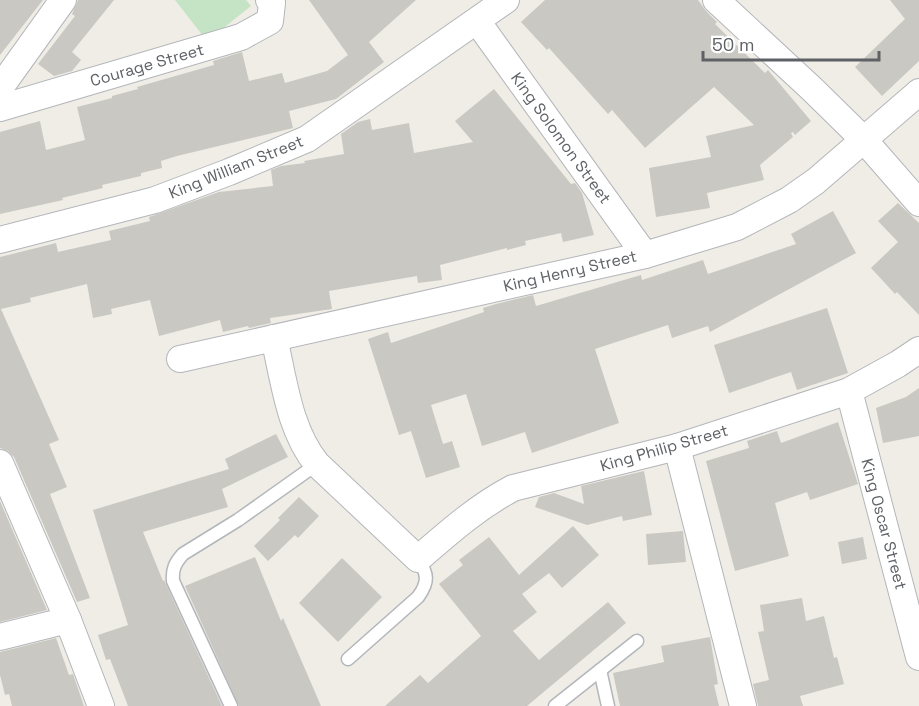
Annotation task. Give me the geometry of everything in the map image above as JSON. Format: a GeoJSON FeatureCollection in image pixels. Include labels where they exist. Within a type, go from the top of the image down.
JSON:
{"type":"FeatureCollection","features":[{"type":"Feature","properties":{"kind":"street"},"geometry":{"type":"LineString","coordinates":[[0,88],[63,0]]}},
{"type":"Feature","properties":{"kind":"street","name":"Courage Street"},"geometry":{"type":"LineString","coordinates":[[0,108],[241,37],[270,21],[272,3],[269,0]]}},
{"type":"Feature","properties":{"kind":"street","name":"King William Street"},"geometry":{"type":"LineString","coordinates":[[0,240],[155,200],[307,139],[506,0]]}},
{"type":"Feature","properties":{"kind":"street"},"geometry":{"type":"LineString","coordinates":[[716,0],[812,88],[864,140],[919,202]]}},
{"type":"Feature","properties":{"kind":"street","name":"King Solomon Street"},"geometry":{"type":"LineString","coordinates":[[477,21],[645,255]]}},
{"type":"Feature","properties":{"kind":"street","name":"King Henry Street"},"geometry":{"type":"LineString","coordinates":[[180,359],[645,255],[737,227],[762,216],[816,181],[919,92]]}},
{"type":"Feature","properties":{"kind":"street"},"geometry":{"type":"LineString","coordinates":[[274,338],[299,436],[308,452],[317,464],[417,559]]}},
{"type":"Feature","properties":{"kind":"street","name":"King Philip Street"},"geometry":{"type":"LineString","coordinates":[[417,559],[470,514],[513,488],[677,447],[849,391],[919,350]]}},
{"type":"Feature","properties":{"kind":"street","name":"King Oscar Street"},"geometry":{"type":"LineString","coordinates":[[849,391],[919,657]]}},
{"type":"Feature","properties":{"kind":"street"},"geometry":{"type":"LineString","coordinates":[[677,447],[743,706]]}},
{"type":"Feature","properties":{"kind":"street"},"geometry":{"type":"LineString","coordinates":[[0,463],[68,620],[101,706]]}},
{"type":"Feature","properties":{"kind":"street"},"geometry":{"type":"LineString","coordinates":[[0,638],[68,620]]}},
{"type":"Feature","properties":{"kind":"lane"},"geometry":{"type":"LineString","coordinates":[[231,706],[173,580],[172,571],[183,554],[238,520],[317,464]]}},
{"type":"Feature","properties":{"kind":"lane"},"geometry":{"type":"LineString","coordinates":[[348,659],[418,597],[425,587],[428,578],[417,559]]}},
{"type":"Feature","properties":{"kind":"lane"},"geometry":{"type":"LineString","coordinates":[[555,706],[637,641]]}},
{"type":"Feature","properties":{"kind":"lane"},"geometry":{"type":"LineString","coordinates":[[600,670],[608,706]]}},
{"type":"Feature","properties":{"kind":"green space"},"geometry":{"type":"Polygon","coordinates":[[[175,0],[246,0],[251,6],[207,41],[175,0]]]}},
{"type":"Feature","properties":{"kind":"building"},"geometry":{"type":"Polygon","coordinates":[[[0,0],[43,0],[0,55],[0,0]]]}},
{"type":"Feature","properties":{"kind":"building"},"geometry":{"type":"Polygon","coordinates":[[[78,0],[114,0],[72,52],[81,60],[72,71],[54,76],[38,64],[75,16],[72,14],[78,0]]]}},
{"type":"Feature","properties":{"kind":"building"},"geometry":{"type":"Polygon","coordinates":[[[309,0],[416,0],[369,42],[384,62],[336,99],[289,111],[293,128],[177,156],[161,161],[162,168],[141,173],[141,176],[102,185],[103,188],[62,198],[63,200],[0,214],[0,132],[40,121],[46,150],[85,140],[77,107],[214,65],[213,61],[242,52],[249,81],[282,73],[285,83],[327,71],[348,55],[309,0]]]}},
{"type":"Feature","properties":{"kind":"building"},"geometry":{"type":"Polygon","coordinates":[[[545,0],[698,0],[717,22],[715,24],[765,73],[768,70],[811,121],[795,135],[791,133],[793,137],[760,165],[764,180],[707,193],[710,208],[656,217],[649,168],[711,157],[706,136],[754,125],[714,87],[645,148],[612,110],[608,114],[549,48],[547,50],[521,22],[545,0]]]}},
{"type":"Feature","properties":{"kind":"building"},"geometry":{"type":"Polygon","coordinates":[[[890,0],[919,0],[919,61],[882,96],[855,67],[905,19],[890,0]]]}},
{"type":"Feature","properties":{"kind":"building"},"geometry":{"type":"Polygon","coordinates":[[[494,89],[571,184],[575,183],[582,193],[594,235],[563,242],[561,233],[525,241],[526,245],[440,265],[442,280],[418,283],[417,276],[329,291],[332,309],[270,318],[271,323],[223,332],[220,320],[159,336],[150,300],[111,309],[112,314],[93,318],[87,284],[30,298],[31,302],[1,309],[59,440],[49,444],[67,487],[50,494],[90,598],[77,602],[14,457],[8,451],[0,448],[0,257],[56,243],[58,252],[111,240],[109,231],[150,221],[149,217],[219,192],[273,186],[271,170],[344,154],[341,134],[358,122],[370,119],[372,130],[409,123],[414,153],[473,142],[455,121],[494,89]]]}},
{"type":"Feature","properties":{"kind":"building"},"geometry":{"type":"Polygon","coordinates":[[[898,203],[919,223],[919,315],[871,268],[898,242],[878,221],[898,203]]]}},
{"type":"Feature","properties":{"kind":"building"},"geometry":{"type":"Polygon","coordinates":[[[833,211],[856,253],[710,332],[708,326],[672,338],[668,325],[595,349],[619,423],[532,453],[525,432],[482,446],[466,394],[431,405],[443,444],[452,441],[460,467],[426,478],[411,431],[399,435],[368,339],[388,332],[391,343],[484,312],[483,308],[496,304],[533,295],[536,306],[641,275],[642,280],[703,260],[708,274],[796,244],[791,234],[833,211]]]}},
{"type":"Feature","properties":{"kind":"building"},"geometry":{"type":"Polygon","coordinates":[[[827,308],[848,373],[797,390],[791,372],[729,393],[714,345],[827,308]]]}},
{"type":"Feature","properties":{"kind":"building"},"geometry":{"type":"Polygon","coordinates":[[[919,388],[919,436],[883,443],[876,408],[906,397],[919,388]]]}},
{"type":"Feature","properties":{"kind":"building"},"geometry":{"type":"Polygon","coordinates":[[[838,422],[858,484],[810,500],[807,492],[775,503],[789,556],[735,571],[706,461],[749,448],[747,441],[777,431],[781,443],[838,422]]]}},
{"type":"Feature","properties":{"kind":"building"},"geometry":{"type":"Polygon","coordinates":[[[276,434],[288,457],[222,489],[228,507],[143,532],[163,581],[222,706],[128,706],[110,659],[106,660],[98,635],[128,625],[93,510],[229,469],[225,459],[276,434]]]}},
{"type":"Feature","properties":{"kind":"building"},"geometry":{"type":"Polygon","coordinates":[[[644,471],[652,515],[623,521],[622,516],[587,525],[535,507],[539,497],[554,493],[584,504],[581,486],[644,471]]]}},
{"type":"Feature","properties":{"kind":"building"},"geometry":{"type":"Polygon","coordinates":[[[299,497],[319,516],[298,538],[295,535],[268,561],[254,546],[299,497]]]}},
{"type":"Feature","properties":{"kind":"building"},"geometry":{"type":"Polygon","coordinates":[[[0,501],[47,610],[0,622],[0,501]]]}},
{"type":"Feature","properties":{"kind":"building"},"geometry":{"type":"Polygon","coordinates":[[[573,526],[599,555],[562,588],[549,573],[522,594],[537,612],[513,631],[539,660],[608,602],[626,623],[527,706],[385,706],[420,675],[428,683],[481,636],[439,584],[463,565],[459,560],[489,537],[519,575],[573,526]]]}},
{"type":"Feature","properties":{"kind":"building"},"geometry":{"type":"Polygon","coordinates":[[[683,531],[686,562],[648,565],[646,534],[683,531]]]}},
{"type":"Feature","properties":{"kind":"building"},"geometry":{"type":"Polygon","coordinates":[[[863,537],[867,559],[842,564],[838,542],[863,537]]]}},
{"type":"Feature","properties":{"kind":"building"},"geometry":{"type":"Polygon","coordinates":[[[255,557],[281,621],[283,618],[321,706],[239,706],[185,586],[255,557]]]}},
{"type":"Feature","properties":{"kind":"building"},"geometry":{"type":"Polygon","coordinates":[[[342,558],[382,597],[338,642],[299,603],[342,558]]]}},
{"type":"Feature","properties":{"kind":"building"},"geometry":{"type":"Polygon","coordinates":[[[802,598],[806,621],[824,616],[834,658],[837,657],[844,684],[800,696],[803,706],[758,706],[753,684],[769,680],[758,632],[764,631],[760,605],[802,598]]]}},
{"type":"Feature","properties":{"kind":"building"},"geometry":{"type":"Polygon","coordinates":[[[710,637],[718,684],[714,685],[719,706],[620,706],[613,673],[664,662],[661,646],[710,637]]]}},
{"type":"Feature","properties":{"kind":"building"},"geometry":{"type":"Polygon","coordinates":[[[56,638],[69,675],[73,674],[84,706],[12,706],[9,694],[5,695],[0,675],[0,652],[56,638]]]}}]}
